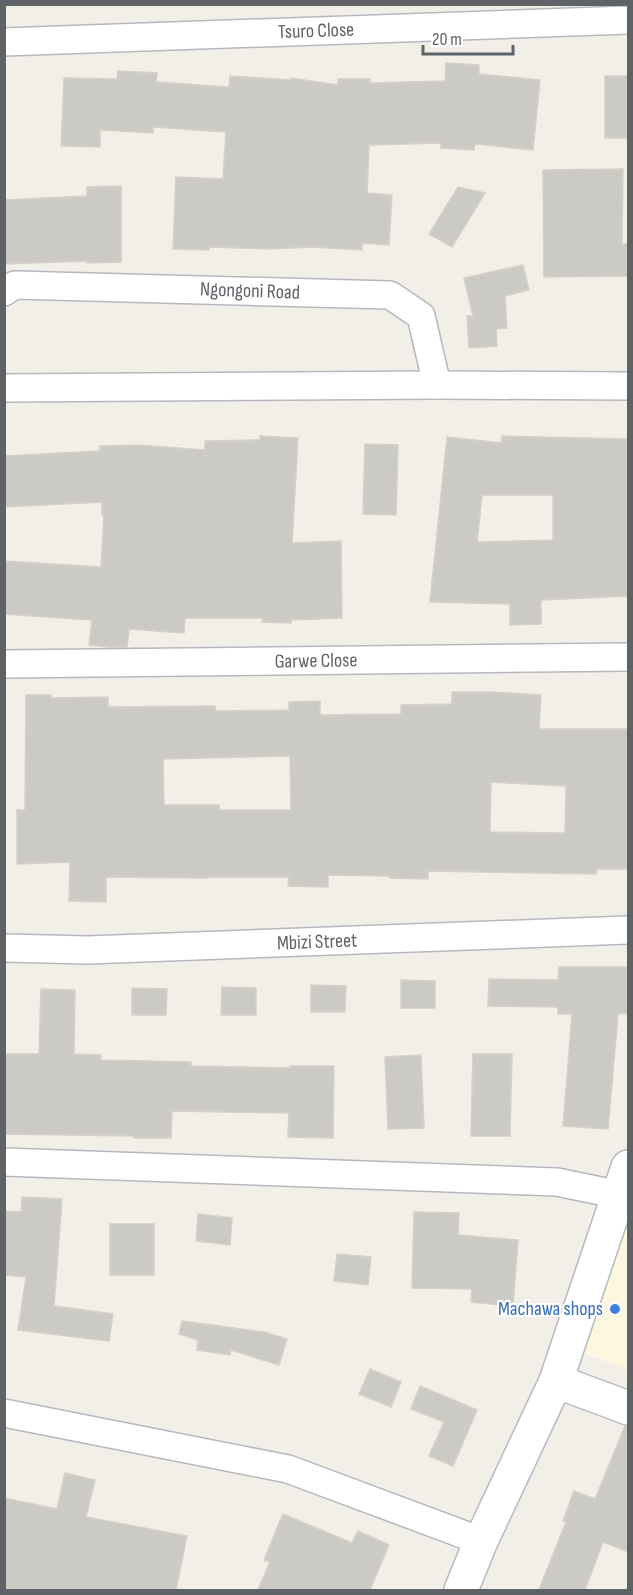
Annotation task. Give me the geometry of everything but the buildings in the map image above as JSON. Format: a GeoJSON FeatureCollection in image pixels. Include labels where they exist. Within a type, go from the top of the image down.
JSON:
{"type":"FeatureCollection","features":[{"type":"Feature","properties":{"kind":"street","name":"Tsuro Close"},"geometry":{"type":"LineString","coordinates":[[4,42],[628,20]]}},
{"type":"Feature","properties":{"kind":"street","name":"Ngongoni Road"},"geometry":{"type":"LineString","coordinates":[[4,292],[15,285],[390,295],[421,316],[437,385]]}},
{"type":"Feature","properties":{"kind":"street"},"geometry":{"type":"LineString","coordinates":[[4,388],[628,386]]}},
{"type":"Feature","properties":{"kind":"street","name":"Garwe Close"},"geometry":{"type":"LineString","coordinates":[[4,664],[628,657]]}},
{"type":"Feature","properties":{"kind":"street","name":"Mbizi Street"},"geometry":{"type":"LineString","coordinates":[[4,948],[88,950],[628,930]]}},
{"type":"Feature","properties":{"kind":"street"},"geometry":{"type":"LineString","coordinates":[[4,1162],[557,1182],[624,1181],[556,1381],[481,1541],[461,1590]]}},
{"type":"Feature","properties":{"kind":"street"},"geometry":{"type":"LineString","coordinates":[[556,1381],[628,1408]]}},
{"type":"Feature","properties":{"kind":"street"},"geometry":{"type":"LineString","coordinates":[[4,1413],[288,1469],[481,1541]]}},
{"type":"Feature","properties":{"kind":"shaded area"},"geometry":{"type":"Polygon","coordinates":[[[628,1214],[628,1370],[578,1351],[628,1214]]]}},
{"type":"Feature","properties":{"kind":"place","name":"Machawa shops"},"geometry":{"type":"Point","coordinates":[615,1309]}}]}
